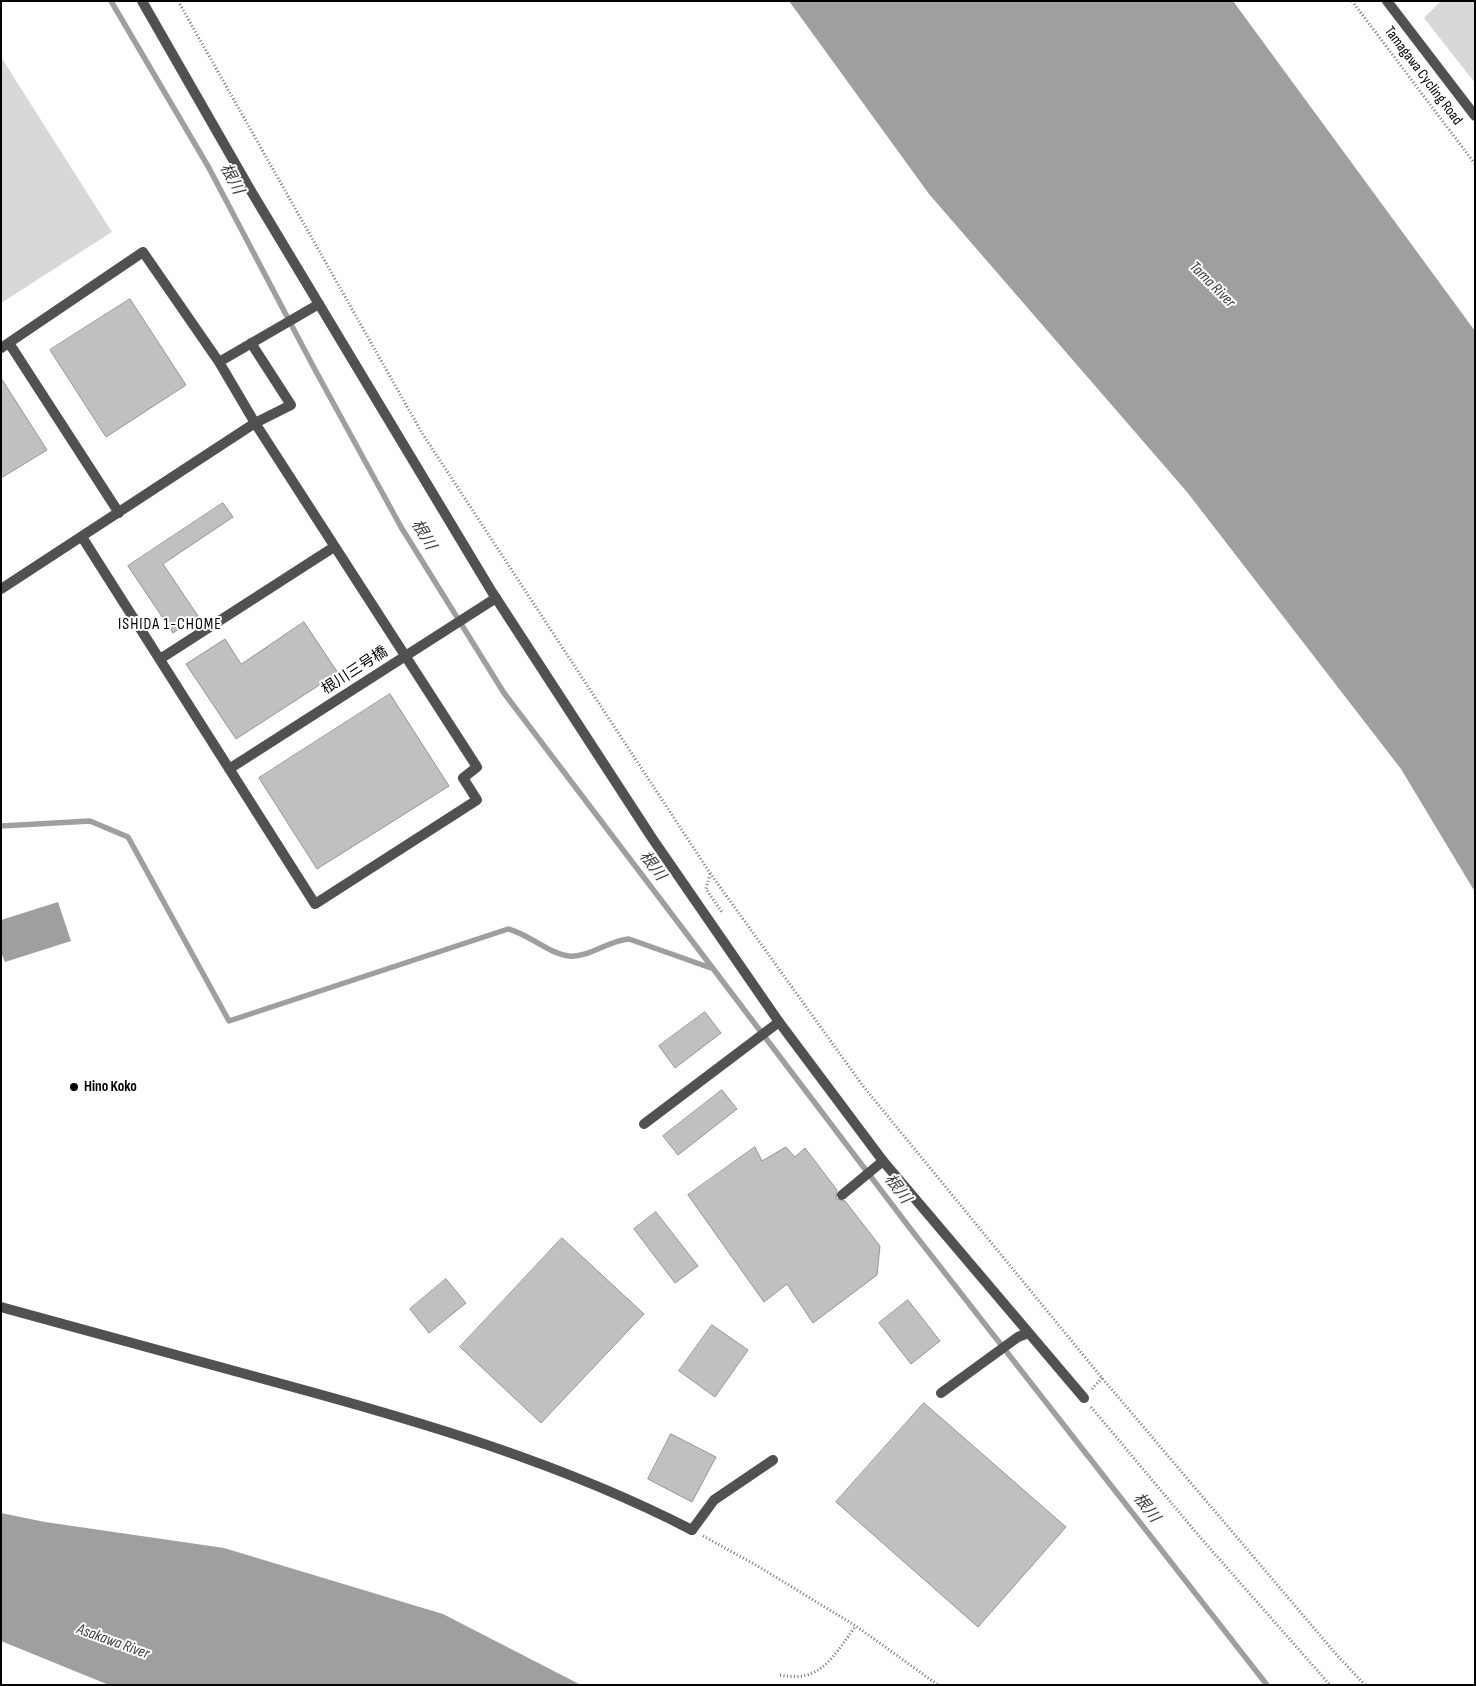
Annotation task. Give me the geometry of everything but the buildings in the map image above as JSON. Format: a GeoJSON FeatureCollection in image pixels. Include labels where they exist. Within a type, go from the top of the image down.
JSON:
{"type":"FeatureCollection","features":[{"type":"Feature","properties":{"kind":"street"},"geometry":{"type":"LineString","coordinates":[[142,1],[319,304],[496,598],[652,838],[880,1165],[1084,1398]]}},
{"type":"Feature","properties":{"kind":"street"},"geometry":{"type":"LineString","coordinates":[[1387,1],[1475,116]]}},
{"type":"Feature","properties":{"kind":"street"},"geometry":{"type":"LineString","coordinates":[[82,537],[315,904],[478,800],[463,778],[477,768],[255,423],[219,362],[143,252],[5,346],[119,513]]}},
{"type":"Feature","properties":{"kind":"street"},"geometry":{"type":"LineString","coordinates":[[219,362],[319,304]]}},
{"type":"Feature","properties":{"kind":"street"},"geometry":{"type":"LineString","coordinates":[[1,589],[255,423],[290,405],[251,343]]}},
{"type":"Feature","properties":{"kind":"street"},"geometry":{"type":"LineString","coordinates":[[160,659],[334,547]]}},
{"type":"Feature","properties":{"kind":"street","name":"根川三号橋"},"geometry":{"type":"LineString","coordinates":[[229,769],[496,598]]}},
{"type":"Feature","properties":{"kind":"street"},"geometry":{"type":"LineString","coordinates":[[644,1124],[779,1022]]}},
{"type":"Feature","properties":{"kind":"street"},"geometry":{"type":"LineString","coordinates":[[842,1195],[880,1165]]}},
{"type":"Feature","properties":{"kind":"street"},"geometry":{"type":"LineString","coordinates":[[1,1307],[444,1430],[578,1478],[645,1506],[692,1530],[714,1500],[772,1460]]}},
{"type":"Feature","properties":{"kind":"street"},"geometry":{"type":"LineString","coordinates":[[940,1393],[1012,1342],[1028,1333]]}},
{"type":"Feature","properties":{"kind":"path"},"geometry":{"type":"LineString","coordinates":[[178,1],[422,433],[710,873],[863,1086],[1145,1429],[1335,1654],[1365,1685]]}},
{"type":"Feature","properties":{"kind":"path","name":"Tamagawa Cycling Road"},"geometry":{"type":"LineString","coordinates":[[1352,1],[1475,164]]}},
{"type":"Feature","properties":{"kind":"path"},"geometry":{"type":"LineString","coordinates":[[710,873],[706,889],[723,913]]}},
{"type":"Feature","properties":{"kind":"path"},"geometry":{"type":"LineString","coordinates":[[1084,1398],[1199,1536],[1330,1685]]}},
{"type":"Feature","properties":{"kind":"path"},"geometry":{"type":"LineString","coordinates":[[692,1530],[756,1565],[856,1626],[938,1685]]}},
{"type":"Feature","properties":{"kind":"path"},"geometry":{"type":"LineString","coordinates":[[780,1676],[796,1679],[811,1675],[824,1667],[856,1626]]}},
{"type":"Feature","properties":{"kind":"shaded area"},"geometry":{"type":"Polygon","coordinates":[[[1441,1],[1475,1],[1475,83],[1424,18],[1441,1]]]}},
{"type":"Feature","properties":{"kind":"shaded area"},"geometry":{"type":"Polygon","coordinates":[[[1,57],[112,232],[1,303],[1,57]]]}},
{"type":"Feature","properties":{"kind":"water","name":"Tama River"},"geometry":{"type":"Polygon","coordinates":[[[789,1],[1233,1],[1475,331],[1475,892],[1401,769],[1187,492],[929,194],[789,1]]]}},
{"type":"Feature","properties":{"kind":"water"},"geometry":{"type":"Polygon","coordinates":[[[58,902],[71,941],[5,962],[1,952],[1,920],[58,902]]]}},
{"type":"Feature","properties":{"kind":"water","name":"Asakawa River"},"geometry":{"type":"Polygon","coordinates":[[[1,1513],[45,1522],[224,1548],[443,1614],[581,1685],[109,1685],[1,1641],[1,1513]]]}},
{"type":"Feature","properties":{"kind":"waterway","name":"根川"},"geometry":{"type":"LineString","coordinates":[[111,1],[209,168],[313,366],[401,527],[504,693],[909,1227],[1267,1685]]}},
{"type":"Feature","properties":{"kind":"waterway"},"geometry":{"type":"LineString","coordinates":[[1,826],[90,821],[128,837],[229,1021],[508,929],[516,931],[553,951],[569,956],[592,952],[614,942],[629,939],[711,968]]}},
{"type":"Feature","properties":{"kind":"place","name":"Hino Koko"},"geometry":{"type":"Point","coordinates":[74,1087]}},
{"type":"Feature","properties":{"kind":"district","name":"ISHIDA 1-CHOME"},"geometry":{"type":"Point","coordinates":[170,625]}}]}
